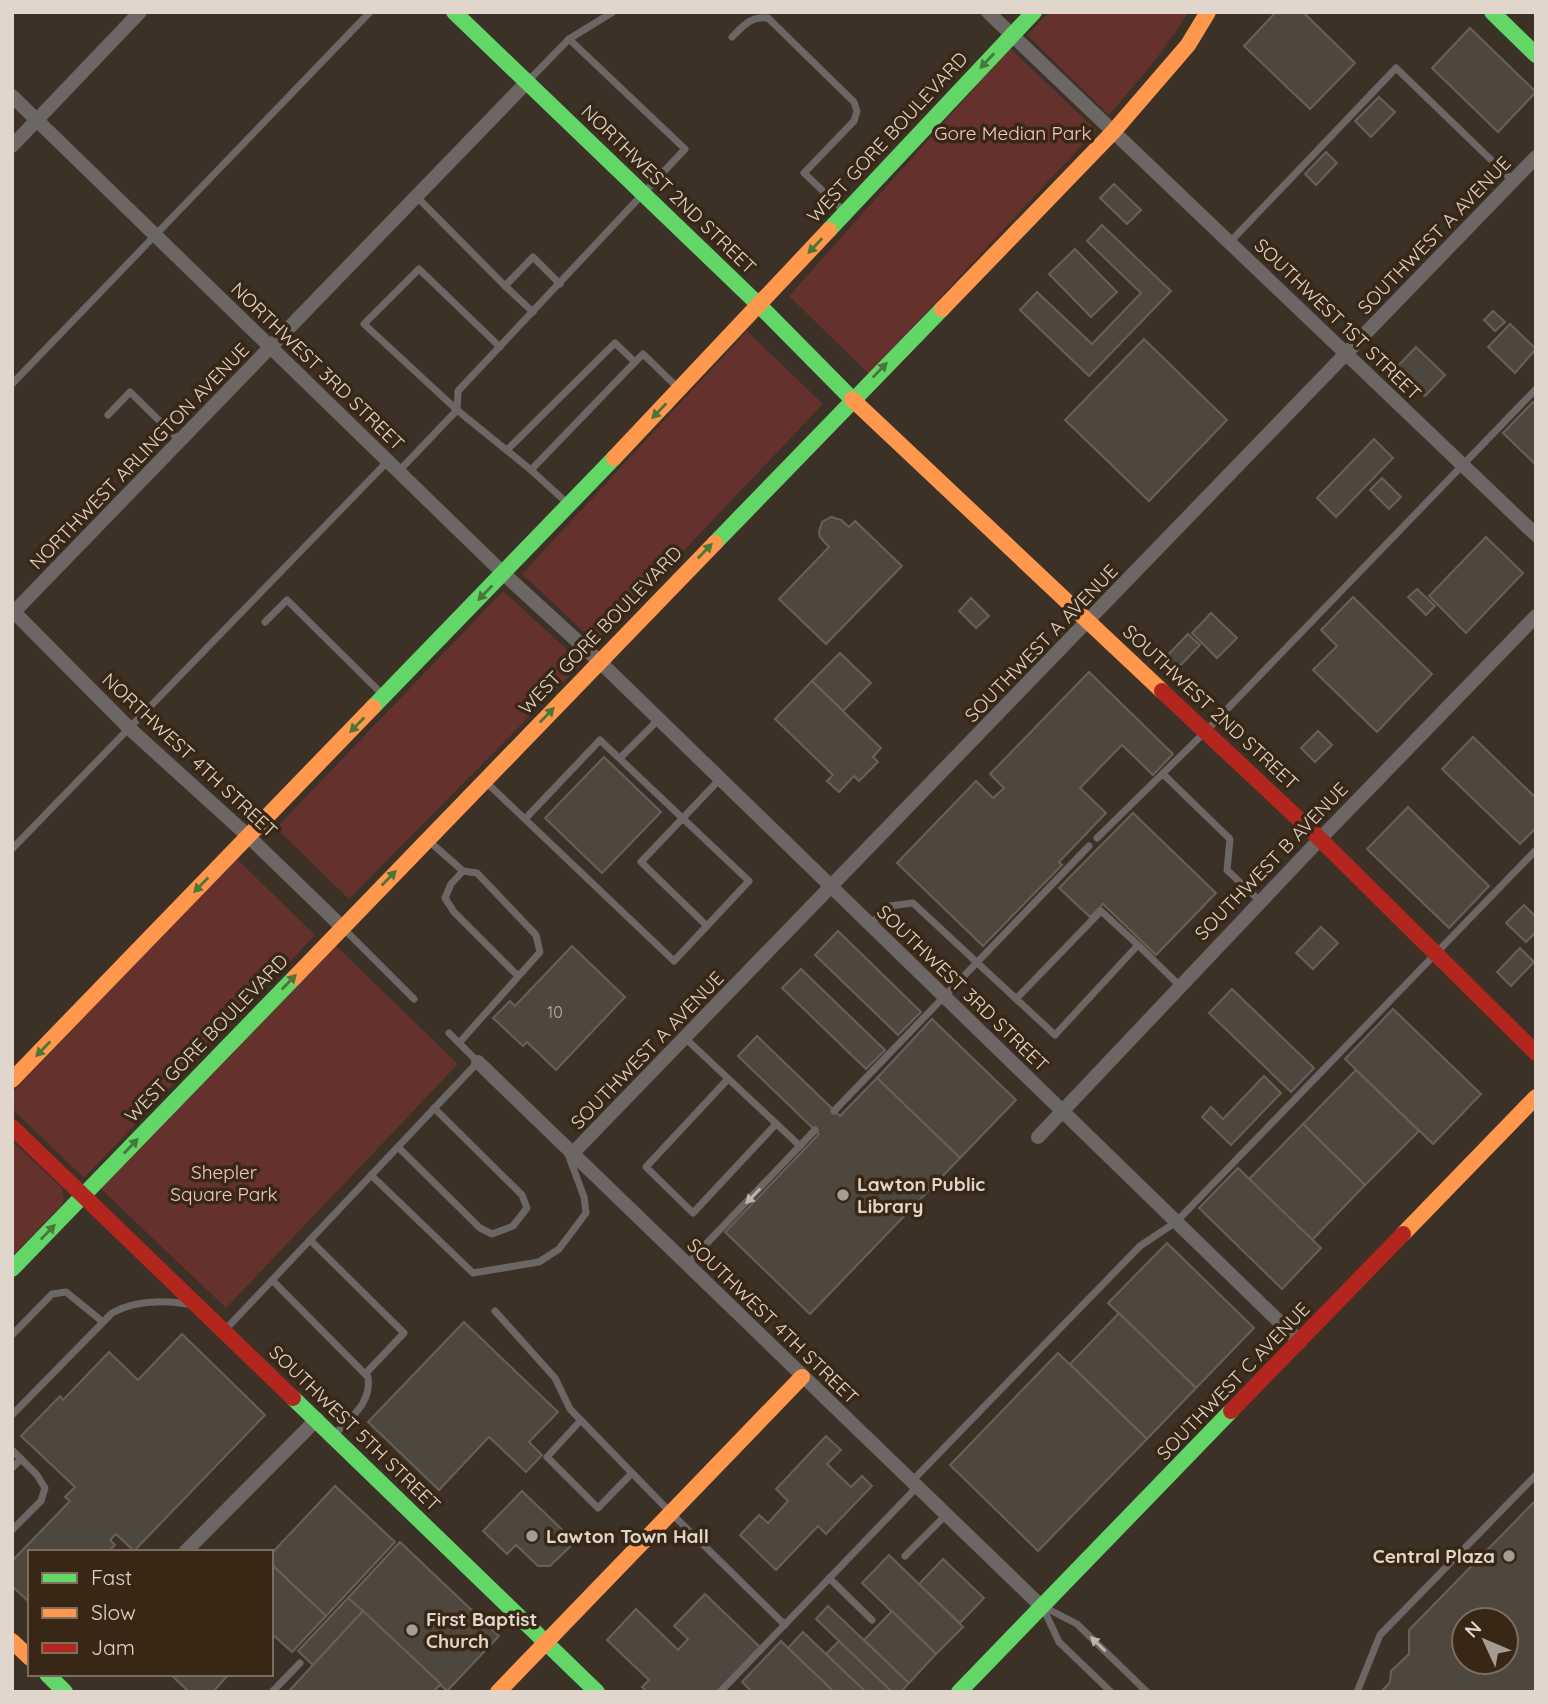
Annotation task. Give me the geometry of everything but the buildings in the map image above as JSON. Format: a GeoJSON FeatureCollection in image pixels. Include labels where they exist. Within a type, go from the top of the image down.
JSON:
{"type":"FeatureCollection","features":[{"type":"Feature","properties":{"kind":"main road","name":"NORTHWEST 2ND STREET"},"geometry":{"type":"LineString","coordinates":[[454,12],[760,306],[852,399]]}},
{"type":"Feature","properties":{"kind":"main road","name":"WEST GORE BOULEVARD"},"geometry":{"type":"LineString","coordinates":[[12,1080],[504,574],[760,306],[1034,12]]}},
{"type":"Feature","properties":{"kind":"main road","name":"WEST GORE BOULEVARD"},"geometry":{"type":"LineString","coordinates":[[12,1269],[1112,132],[1188,45],[1208,12]]}},
{"type":"Feature","properties":{"kind":"main road"},"geometry":{"type":"LineString","coordinates":[[1492,12],[1536,55]]}},
{"type":"Feature","properties":{"kind":"main road","name":"SOUTHWEST 2ND STREET"},"geometry":{"type":"LineString","coordinates":[[852,399],[1207,730],[1536,1053]]}},
{"type":"Feature","properties":{"kind":"main road","name":"SOUTHWEST C AVENUE"},"geometry":{"type":"LineString","coordinates":[[959,1692],[1536,1097]]}},
{"type":"Feature","properties":{"kind":"main road","name":"SOUTHWEST 5TH STREET"},"geometry":{"type":"LineString","coordinates":[[12,1127],[334,1435],[597,1692]]}},
{"type":"Feature","properties":{"kind":"main road"},"geometry":{"type":"LineString","coordinates":[[498,1692],[802,1377]]}},
{"type":"Feature","properties":{"kind":"main road"},"geometry":{"type":"LineString","coordinates":[[12,1641],[28,1656]]}},
{"type":"Feature","properties":{"kind":"street"},"geometry":{"type":"LineString","coordinates":[[12,146],[140,12]]}},
{"type":"Feature","properties":{"kind":"street","name":"SOUTHWEST 1ST STREET"},"geometry":{"type":"LineString","coordinates":[[988,12],[1536,535]]}},
{"type":"Feature","properties":{"kind":"street","name":"NORTHWEST ARLINGTON AVENUE"},"geometry":{"type":"LineString","coordinates":[[13,612],[527,82]]}},
{"type":"Feature","properties":{"kind":"street","name":"NORTHWEST 3RD STREET"},"geometry":{"type":"LineString","coordinates":[[12,96],[504,574],[599,661]]}},
{"type":"Feature","properties":{"kind":"street","name":"SOUTHWEST A AVENUE"},"geometry":{"type":"LineString","coordinates":[[569,1150],[685,1038],[832,888],[1536,158]]}},
{"type":"Feature","properties":{"kind":"street","name":"NORTHWEST 4TH STREET"},"geometry":{"type":"LineString","coordinates":[[13,612],[129,728],[248,836],[342,928]]}},
{"type":"Feature","properties":{"kind":"street","name":"SOUTHWEST B AVENUE"},"geometry":{"type":"LineString","coordinates":[[1038,1137],[1536,616]]}},
{"type":"Feature","properties":{"kind":"street","name":"SOUTHWEST 3RD STREET"},"geometry":{"type":"LineString","coordinates":[[599,661],[1300,1342]]}},
{"type":"Feature","properties":{"kind":"street","name":"SOUTHWEST 4TH STREET"},"geometry":{"type":"LineString","coordinates":[[478,1062],[1042,1607]]}},
{"type":"Feature","properties":{"kind":"street"},"geometry":{"type":"LineString","coordinates":[[187,1550],[317,1419]]}},
{"type":"Feature","properties":{"kind":"lane"},"geometry":{"type":"LineString","coordinates":[[12,384],[370,12]]}},
{"type":"Feature","properties":{"kind":"lane"},"geometry":{"type":"LineString","coordinates":[[527,82],[569,39],[611,13]]}},
{"type":"Feature","properties":{"kind":"lane"},"geometry":{"type":"LineString","coordinates":[[732,37],[747,21],[757,17],[768,18],[854,102],[857,111],[854,121],[804,173],[846,213]]}},
{"type":"Feature","properties":{"kind":"lane"},"geometry":{"type":"LineString","coordinates":[[12,849],[129,728],[393,467],[457,410],[458,391],[685,149],[569,39]]}},
{"type":"Feature","properties":{"kind":"lane"},"geometry":{"type":"LineString","coordinates":[[1229,242],[1396,68],[1513,181]]}},
{"type":"Feature","properties":{"kind":"lane"},"geometry":{"type":"LineString","coordinates":[[416,197],[533,312]]}},
{"type":"Feature","properties":{"kind":"lane"},"geometry":{"type":"LineString","coordinates":[[505,286],[533,257],[560,284]]}},
{"type":"Feature","properties":{"kind":"lane"},"geometry":{"type":"LineString","coordinates":[[500,347],[419,269],[364,324],[457,410],[531,470],[569,505]]}},
{"type":"Feature","properties":{"kind":"lane"},"geometry":{"type":"LineString","coordinates":[[507,450],[615,343],[635,362]]}},
{"type":"Feature","properties":{"kind":"lane"},"geometry":{"type":"LineString","coordinates":[[531,470],[643,354],[680,390]]}},
{"type":"Feature","properties":{"kind":"lane"},"geometry":{"type":"LineString","coordinates":[[1097,838],[1207,730],[1536,389]]}},
{"type":"Feature","properties":{"kind":"lane"},"geometry":{"type":"LineString","coordinates":[[107,415],[130,392],[181,441]]}},
{"type":"Feature","properties":{"kind":"lane"},"geometry":{"type":"LineString","coordinates":[[265,622],[288,600],[384,696]]}},
{"type":"Feature","properties":{"kind":"lane"},"geometry":{"type":"LineString","coordinates":[[620,758],[659,719]]}},
{"type":"Feature","properties":{"kind":"lane"},"geometry":{"type":"LineString","coordinates":[[484,780],[525,820],[674,961],[749,881],[600,740],[525,820]]}},
{"type":"Feature","properties":{"kind":"lane"},"geometry":{"type":"LineString","coordinates":[[1163,774],[1230,839],[1227,870],[1261,902]]}},
{"type":"Feature","properties":{"kind":"lane"},"geometry":{"type":"LineString","coordinates":[[707,926],[641,862],[720,778]]}},
{"type":"Feature","properties":{"kind":"lane"},"geometry":{"type":"LineString","coordinates":[[427,839],[463,871],[477,873],[536,934],[540,952],[458,1042]]}},
{"type":"Feature","properties":{"kind":"lane"},"geometry":{"type":"LineString","coordinates":[[834,1111],[1089,846]]}},
{"type":"Feature","properties":{"kind":"lane"},"geometry":{"type":"LineString","coordinates":[[720,1692],[1140,1246],[1176,1222],[1536,850]]}},
{"type":"Feature","properties":{"kind":"lane"},"geometry":{"type":"LineString","coordinates":[[463,871],[451,884],[445,898],[454,912],[518,976]]}},
{"type":"Feature","properties":{"kind":"lane"},"geometry":{"type":"LineString","coordinates":[[870,924],[890,906],[913,903],[1055,1035],[1138,944]]}},
{"type":"Feature","properties":{"kind":"lane"},"geometry":{"type":"LineString","coordinates":[[1016,999],[1101,911],[1180,986]]}},
{"type":"Feature","properties":{"kind":"lane"},"geometry":{"type":"LineString","coordinates":[[342,928],[414,999]]}},
{"type":"Feature","properties":{"kind":"lane"},"geometry":{"type":"LineString","coordinates":[[225,1331],[478,1062],[449,1033]]}},
{"type":"Feature","properties":{"kind":"lane"},"geometry":{"type":"LineString","coordinates":[[685,1038],[800,1146]]}},
{"type":"Feature","properties":{"kind":"lane"},"geometry":{"type":"LineString","coordinates":[[728,1079],[646,1167],[693,1213],[776,1124]]}},
{"type":"Feature","properties":{"kind":"lane"},"geometry":{"type":"LineString","coordinates":[[398,1147],[480,1228],[492,1234],[513,1226],[527,1208],[522,1195],[434,1108]]}},
{"type":"Feature","properties":{"kind":"lane"},"geometry":{"type":"LineString","coordinates":[[686,1264],[816,1130]]}},
{"type":"Feature","properties":{"kind":"lane"},"geometry":{"type":"LineString","coordinates":[[371,1175],[472,1273],[504,1269],[539,1262],[559,1249],[586,1213],[584,1197],[569,1150]]}},
{"type":"Feature","properties":{"kind":"lane"},"geometry":{"type":"LineString","coordinates":[[310,1240],[404,1333],[365,1374]]}},
{"type":"Feature","properties":{"kind":"lane"},"geometry":{"type":"LineString","coordinates":[[272,1280],[368,1377],[370,1388],[367,1399],[334,1435]]}},
{"type":"Feature","properties":{"kind":"lane"},"geometry":{"type":"LineString","coordinates":[[12,1335],[52,1294],[66,1292],[103,1322]]}},
{"type":"Feature","properties":{"kind":"lane"},"geometry":{"type":"LineString","coordinates":[[12,1415],[112,1313],[129,1304],[173,1302],[199,1306]]}},
{"type":"Feature","properties":{"kind":"lane"},"geometry":{"type":"LineString","coordinates":[[495,1311],[555,1378],[570,1409],[785,1625]]}},
{"type":"Feature","properties":{"kind":"lane"},"geometry":{"type":"LineString","coordinates":[[581,1420],[547,1457],[598,1508],[632,1473]]}},
{"type":"Feature","properties":{"kind":"lane"},"geometry":{"type":"LineString","coordinates":[[12,1450],[37,1475],[45,1488],[41,1502],[12,1530]]}},
{"type":"Feature","properties":{"kind":"lane"},"geometry":{"type":"LineString","coordinates":[[12,1468],[21,1459]]}},
{"type":"Feature","properties":{"kind":"lane"},"geometry":{"type":"LineString","coordinates":[[1357,1692],[1380,1635],[1536,1475]]}},
{"type":"Feature","properties":{"kind":"lane"},"geometry":{"type":"LineString","coordinates":[[905,1556],[946,1515]]}},
{"type":"Feature","properties":{"kind":"lane"},"geometry":{"type":"LineString","coordinates":[[829,1578],[872,1620]]}},
{"type":"Feature","properties":{"kind":"lane","name":"SOUTHWEST 4TH STREET"},"geometry":{"type":"LineString","coordinates":[[1042,1607],[1059,1642],[1111,1692]]}},
{"type":"Feature","properties":{"kind":"lane","name":"SOUTHWEST 4TH STREET"},"geometry":{"type":"LineString","coordinates":[[1042,1607],[1077,1624],[1147,1692]]}},
{"type":"Feature","properties":{"kind":"lane"},"geometry":{"type":"LineString","coordinates":[[272,1692],[300,1663]]}},
{"type":"Feature","properties":{"kind":"green space","name":"Gore Median Park"},"geometry":{"type":"Polygon","coordinates":[[[1049,12],[1188,12],[1161,53],[1109,115],[1027,35],[1049,12]]]}},
{"type":"Feature","properties":{"kind":"green space","name":"Gore Median Park"},"geometry":{"type":"Polygon","coordinates":[[[1010,48],[1096,130],[869,374],[789,296],[1010,48]]]}},
{"type":"Feature","properties":{"kind":"green space"},"geometry":{"type":"Polygon","coordinates":[[[747,331],[823,404],[596,643],[522,574],[747,331]]]}},
{"type":"Feature","properties":{"kind":"green space"},"geometry":{"type":"Polygon","coordinates":[[[503,591],[582,663],[349,899],[276,828],[503,591]]]}},
{"type":"Feature","properties":{"kind":"green space"},"geometry":{"type":"Polygon","coordinates":[[[236,858],[315,935],[84,1178],[12,1109],[12,1093],[236,858]]]}},
{"type":"Feature","properties":{"kind":"green space","name":"Shepler Square Park"},"geometry":{"type":"Polygon","coordinates":[[[333,943],[458,1064],[226,1308],[99,1187],[333,943]]]}},
{"type":"Feature","properties":{"kind":"green space"},"geometry":{"type":"Polygon","coordinates":[[[12,1141],[62,1188],[64,1199],[61,1206],[12,1256],[12,1141]]]}},
{"type":"Feature","properties":{"kind":"traffic: fast"},"geometry":{"type":"LineString","coordinates":[[454,12],[760,306],[852,399]]}},
{"type":"Feature","properties":{"kind":"traffic: fast"},"geometry":{"type":"LineString","coordinates":[[829,230],[1034,12]]}},
{"type":"Feature","properties":{"kind":"traffic: fast"},"geometry":{"type":"LineString","coordinates":[[1492,12],[1536,55]]}},
{"type":"Feature","properties":{"kind":"traffic: fast"},"geometry":{"type":"LineString","coordinates":[[715,543],[942,309]]}},
{"type":"Feature","properties":{"kind":"traffic: fast"},"geometry":{"type":"LineString","coordinates":[[373,707],[614,458]]}},
{"type":"Feature","properties":{"kind":"traffic: fast"},"geometry":{"type":"LineString","coordinates":[[12,1269],[295,977]]}},
{"type":"Feature","properties":{"kind":"traffic: fast"},"geometry":{"type":"LineString","coordinates":[[293,1398],[597,1692]]}},
{"type":"Feature","properties":{"kind":"traffic: fast"},"geometry":{"type":"LineString","coordinates":[[959,1692],[1231,1411]]}},
{"type":"Feature","properties":{"kind":"traffic: fast"},"geometry":{"type":"LineString","coordinates":[[49,1676],[65,1692]]}},
{"type":"Feature","properties":{"kind":"traffic: slow"},"geometry":{"type":"LineString","coordinates":[[942,309],[1113,132],[1188,45],[1208,12]]}},
{"type":"Feature","properties":{"kind":"traffic: slow"},"geometry":{"type":"LineString","coordinates":[[614,458],[829,230]]}},
{"type":"Feature","properties":{"kind":"traffic: slow"},"geometry":{"type":"LineString","coordinates":[[852,399],[1162,691]]}},
{"type":"Feature","properties":{"kind":"traffic: slow"},"geometry":{"type":"LineString","coordinates":[[295,977],[715,543]]}},
{"type":"Feature","properties":{"kind":"traffic: slow"},"geometry":{"type":"LineString","coordinates":[[12,1080],[373,707]]}},
{"type":"Feature","properties":{"kind":"traffic: slow"},"geometry":{"type":"LineString","coordinates":[[1403,1234],[1536,1097]]}},
{"type":"Feature","properties":{"kind":"traffic: slow"},"geometry":{"type":"LineString","coordinates":[[498,1692],[802,1377]]}},
{"type":"Feature","properties":{"kind":"traffic: slow"},"geometry":{"type":"LineString","coordinates":[[12,1641],[28,1656]]}},
{"type":"Feature","properties":{"kind":"traffic: jam"},"geometry":{"type":"LineString","coordinates":[[1162,691],[1320,839],[1536,1053]]}},
{"type":"Feature","properties":{"kind":"traffic: jam"},"geometry":{"type":"LineString","coordinates":[[12,1127],[293,1398]]}},
{"type":"Feature","properties":{"kind":"traffic: jam"},"geometry":{"type":"LineString","coordinates":[[1231,1411],[1403,1234]]}},
{"type":"Feature","properties":{"kind":"place","name":"Lawton Public Library"},"geometry":{"type":"Point","coordinates":[843,1195]}},
{"type":"Feature","properties":{"kind":"place","name":"Lawton Town Hall"},"geometry":{"type":"Point","coordinates":[532,1536]}},
{"type":"Feature","properties":{"kind":"place","name":"Central Plaza"},"geometry":{"type":"Point","coordinates":[1509,1556]}},
{"type":"Feature","properties":{"kind":"place","name":"First Baptist Church"},"geometry":{"type":"Point","coordinates":[412,1630]}}]}
